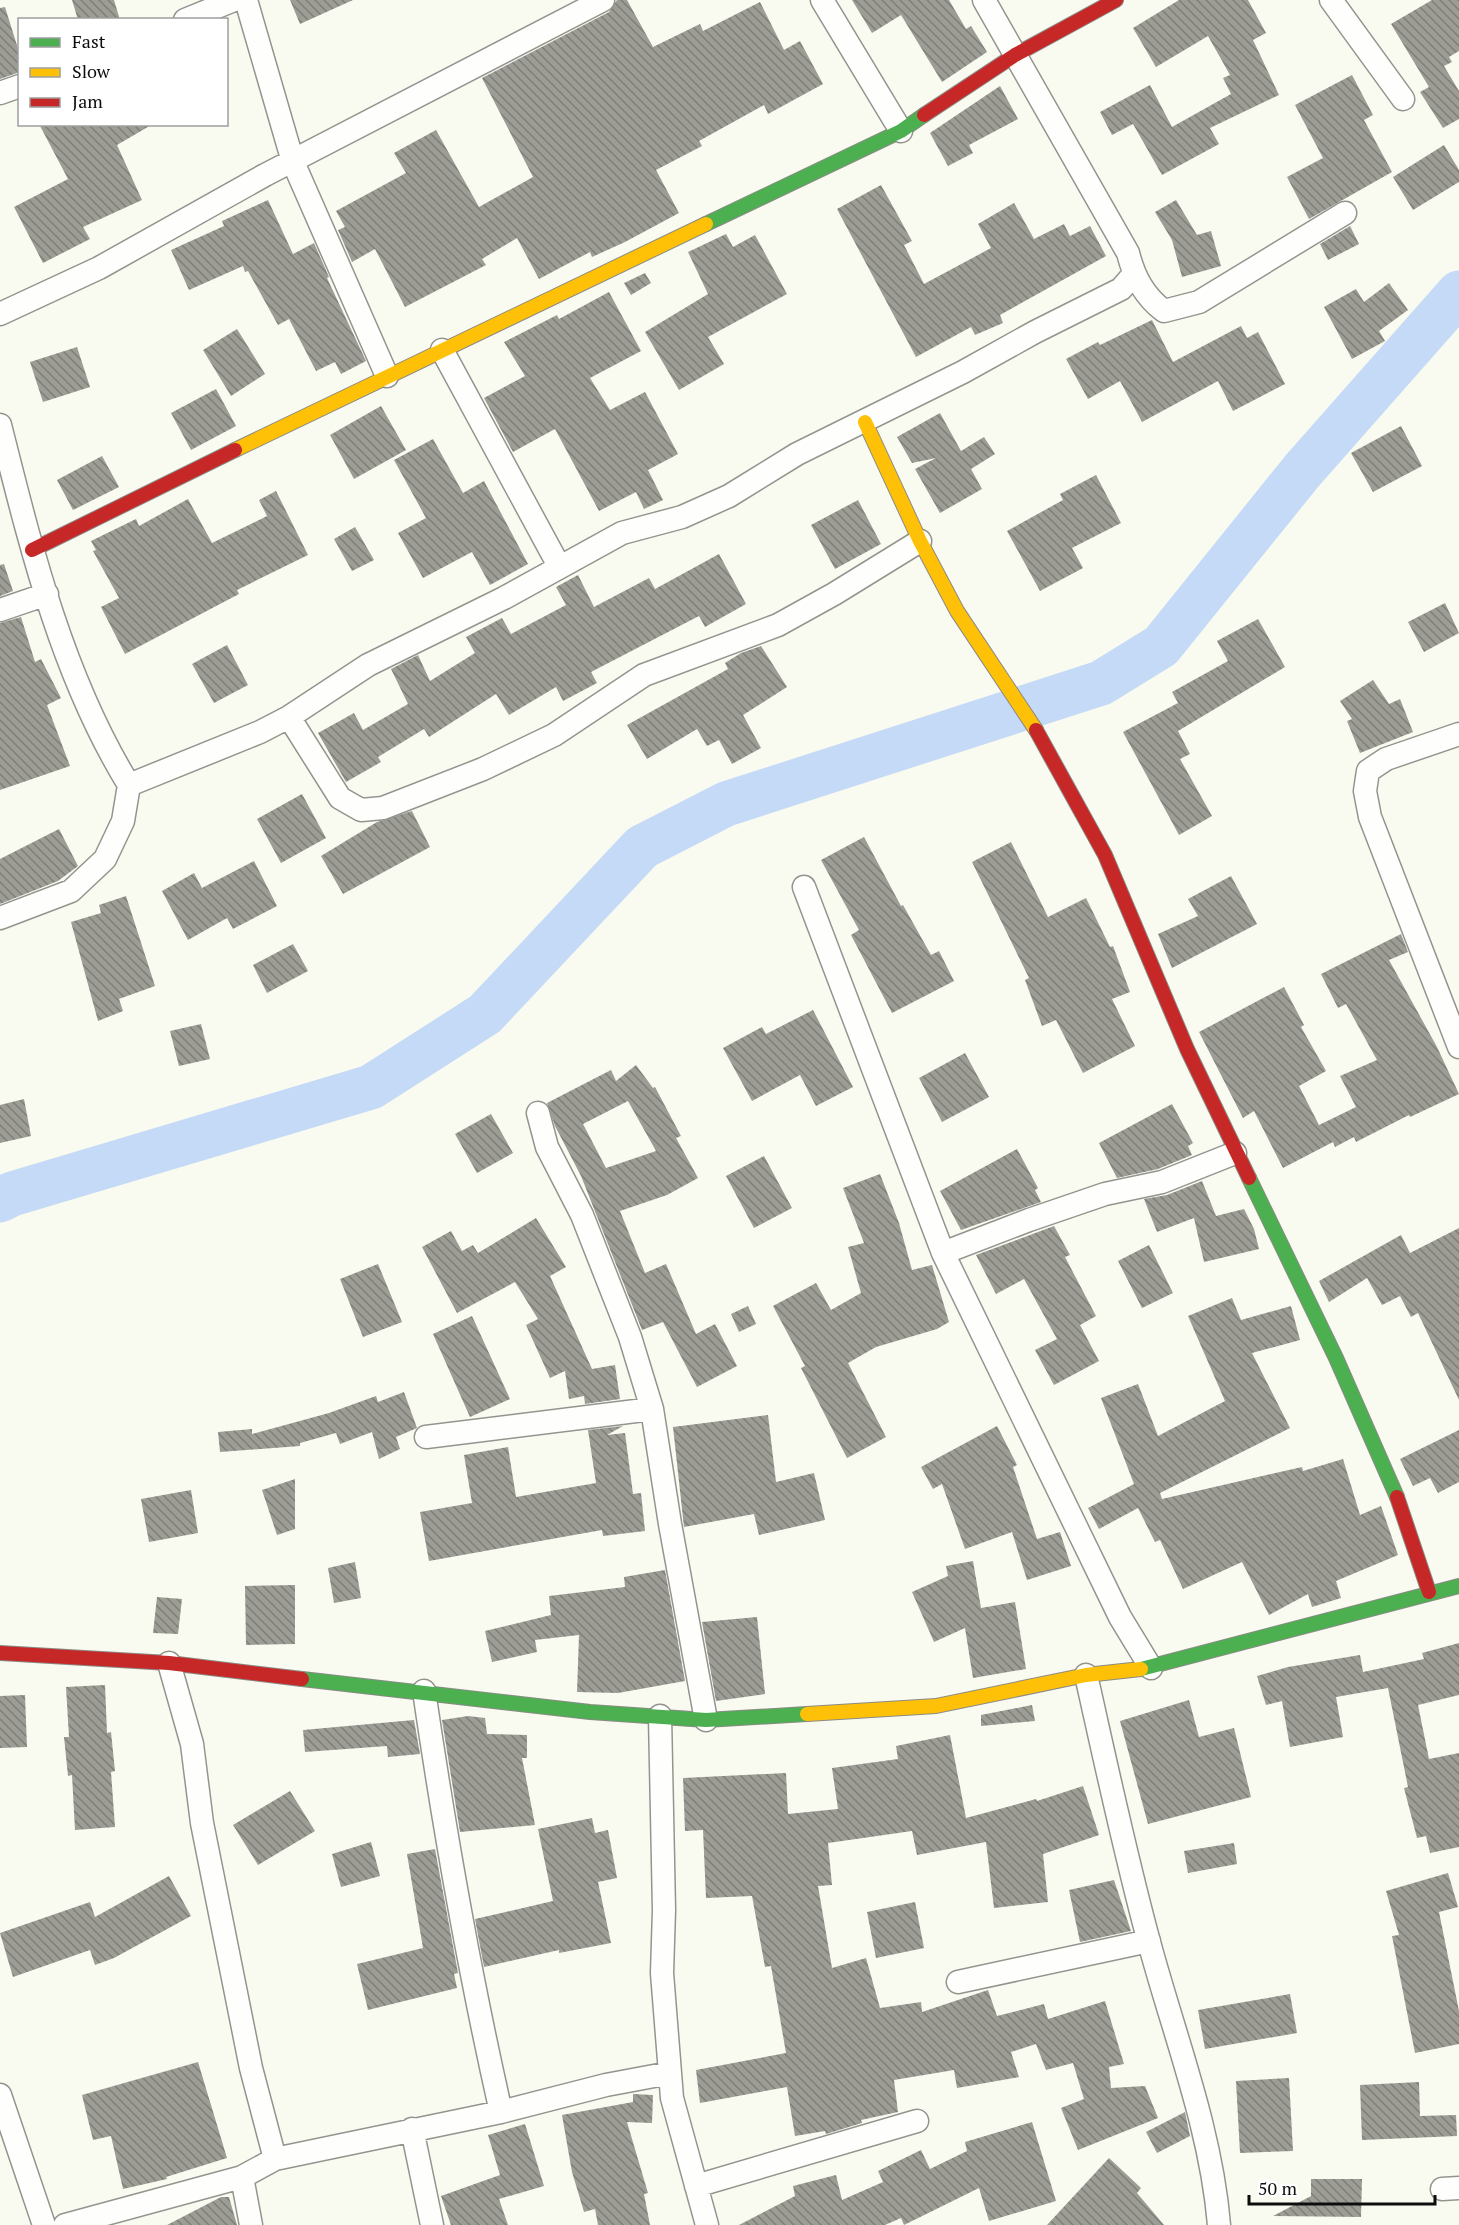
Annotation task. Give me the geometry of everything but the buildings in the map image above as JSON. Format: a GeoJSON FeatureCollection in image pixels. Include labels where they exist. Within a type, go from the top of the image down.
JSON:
{"type":"FeatureCollection","features":[{"type":"Feature","properties":{"kind":"street"},"geometry":{"type":"LineString","coordinates":[[190,18],[234,0]]}},
{"type":"Feature","properties":{"kind":"street"},"geometry":{"type":"LineString","coordinates":[[246,0],[292,162],[387,376]]}},
{"type":"Feature","properties":{"kind":"street"},"geometry":{"type":"LineString","coordinates":[[0,314],[99,268],[292,162],[603,0]]}},
{"type":"Feature","properties":{"kind":"street"},"geometry":{"type":"LineString","coordinates":[[822,0],[901,131]]}},
{"type":"Feature","properties":{"kind":"street"},"geometry":{"type":"LineString","coordinates":[[984,0],[1128,253],[1133,275],[1153,303],[1164,311],[1199,302],[1345,213]]}},
{"type":"Feature","properties":{"kind":"street"},"geometry":{"type":"LineString","coordinates":[[32,550],[387,376],[901,131],[1015,55],[1116,0]]}},
{"type":"Feature","properties":{"kind":"street"},"geometry":{"type":"LineString","coordinates":[[1331,0],[1403,99]]}},
{"type":"Feature","properties":{"kind":"street"},"geometry":{"type":"LineString","coordinates":[[0,93],[18,87]]}},
{"type":"Feature","properties":{"kind":"street"},"geometry":{"type":"LineString","coordinates":[[129,784],[175,768],[289,717],[368,665],[504,598],[622,533],[682,517],[729,496],[797,454],[865,422],[1121,289],[1133,275]]}},
{"type":"Feature","properties":{"kind":"street"},"geometry":{"type":"LineString","coordinates":[[442,350],[559,567]]}},
{"type":"Feature","properties":{"kind":"street"},"geometry":{"type":"LineString","coordinates":[[865,422],[920,541],[957,611],[1042,741],[1105,855],[1187,1049],[1235,1153],[1260,1199],[1336,1358],[1403,1511],[1429,1592]]}},
{"type":"Feature","properties":{"kind":"street"},"geometry":{"type":"LineString","coordinates":[[0,425],[32,550],[79,687],[108,751],[129,784],[123,821],[105,859],[71,891],[0,918]]}},
{"type":"Feature","properties":{"kind":"street"},"geometry":{"type":"LineString","coordinates":[[289,717],[340,798],[361,810],[383,808],[483,769],[554,735],[644,675],[778,625],[834,594],[920,541]]}},
{"type":"Feature","properties":{"kind":"street"},"geometry":{"type":"LineString","coordinates":[[0,610],[47,594]]}},
{"type":"Feature","properties":{"kind":"street"},"geometry":{"type":"LineString","coordinates":[[1459,734],[1386,759],[1368,771],[1365,792],[1370,817],[1459,1047]]}},
{"type":"Feature","properties":{"kind":"street"},"geometry":{"type":"LineString","coordinates":[[804,887],[943,1253],[1120,1617],[1151,1668]]}},
{"type":"Feature","properties":{"kind":"street"},"geometry":{"type":"LineString","coordinates":[[538,1113],[547,1147],[582,1215],[630,1337],[652,1409],[670,1524],[706,1720]]}},
{"type":"Feature","properties":{"kind":"street"},"geometry":{"type":"LineString","coordinates":[[943,1253],[1105,1194],[1162,1182],[1235,1153]]}},
{"type":"Feature","properties":{"kind":"street"},"geometry":{"type":"LineString","coordinates":[[426,1437],[652,1409]]}},
{"type":"Feature","properties":{"kind":"street"},"geometry":{"type":"LineString","coordinates":[[0,1653],[169,1663],[590,1712],[706,1720],[936,1706],[1086,1675],[1151,1668],[1429,1592],[1459,1586]]}},
{"type":"Feature","properties":{"kind":"street"},"geometry":{"type":"LineString","coordinates":[[169,1663],[192,1744],[206,1846],[251,2068],[275,2159]]}},
{"type":"Feature","properties":{"kind":"street"},"geometry":{"type":"LineString","coordinates":[[1086,1675],[1149,1941],[1192,2089],[1212,2170],[1219,2225]]}},
{"type":"Feature","properties":{"kind":"street"},"geometry":{"type":"LineString","coordinates":[[424,1691],[448,1856],[473,1988],[501,2112]]}},
{"type":"Feature","properties":{"kind":"street"},"geometry":{"type":"LineString","coordinates":[[660,1716],[664,1910],[662,1973],[672,2098],[707,2225]]}},
{"type":"Feature","properties":{"kind":"street"},"geometry":{"type":"LineString","coordinates":[[958,1982],[1149,1941]]}},
{"type":"Feature","properties":{"kind":"street"},"geometry":{"type":"LineString","coordinates":[[65,2225],[242,2177],[275,2159],[501,2112],[614,2083],[670,2073]]}},
{"type":"Feature","properties":{"kind":"street"},"geometry":{"type":"LineString","coordinates":[[0,2095],[44,2225]]}},
{"type":"Feature","properties":{"kind":"street"},"geometry":{"type":"LineString","coordinates":[[696,2186],[917,2121]]}},
{"type":"Feature","properties":{"kind":"street"},"geometry":{"type":"LineString","coordinates":[[412,2129],[432,2225]]}},
{"type":"Feature","properties":{"kind":"street"},"geometry":{"type":"LineString","coordinates":[[242,2177],[251,2225]]}},
{"type":"Feature","properties":{"kind":"waterway"},"geometry":{"type":"LineString","coordinates":[[0,1200],[12,1194],[371,1087],[485,1014],[642,847],[726,804],[1101,683],[1161,646],[1302,471],[1459,293]]}},
{"type":"Feature","properties":{"kind":"traffic: fast"},"geometry":{"type":"LineString","coordinates":[[706,224],[901,131],[924,115]]}},
{"type":"Feature","properties":{"kind":"traffic: fast"},"geometry":{"type":"LineString","coordinates":[[1249,1178],[1336,1358],[1397,1497]]}},
{"type":"Feature","properties":{"kind":"traffic: fast"},"geometry":{"type":"LineString","coordinates":[[1141,1669],[1459,1586]]}},
{"type":"Feature","properties":{"kind":"traffic: fast"},"geometry":{"type":"LineString","coordinates":[[302,1679],[590,1712],[706,1720],[807,1714]]}},
{"type":"Feature","properties":{"kind":"traffic: slow"},"geometry":{"type":"LineString","coordinates":[[235,450],[706,224]]}},
{"type":"Feature","properties":{"kind":"traffic: slow"},"geometry":{"type":"LineString","coordinates":[[865,422],[920,541],[957,611],[1036,730]]}},
{"type":"Feature","properties":{"kind":"traffic: slow"},"geometry":{"type":"LineString","coordinates":[[807,1714],[936,1706],[1086,1675],[1141,1669]]}},
{"type":"Feature","properties":{"kind":"traffic: jam"},"geometry":{"type":"LineString","coordinates":[[924,115],[1015,55],[1116,0]]}},
{"type":"Feature","properties":{"kind":"traffic: jam"},"geometry":{"type":"LineString","coordinates":[[32,550],[235,450]]}},
{"type":"Feature","properties":{"kind":"traffic: jam"},"geometry":{"type":"LineString","coordinates":[[1036,730],[1105,855],[1187,1049],[1249,1178]]}},
{"type":"Feature","properties":{"kind":"traffic: jam"},"geometry":{"type":"LineString","coordinates":[[1397,1497],[1429,1592]]}},
{"type":"Feature","properties":{"kind":"traffic: jam"},"geometry":{"type":"LineString","coordinates":[[0,1653],[169,1663],[302,1679]]}}]}
